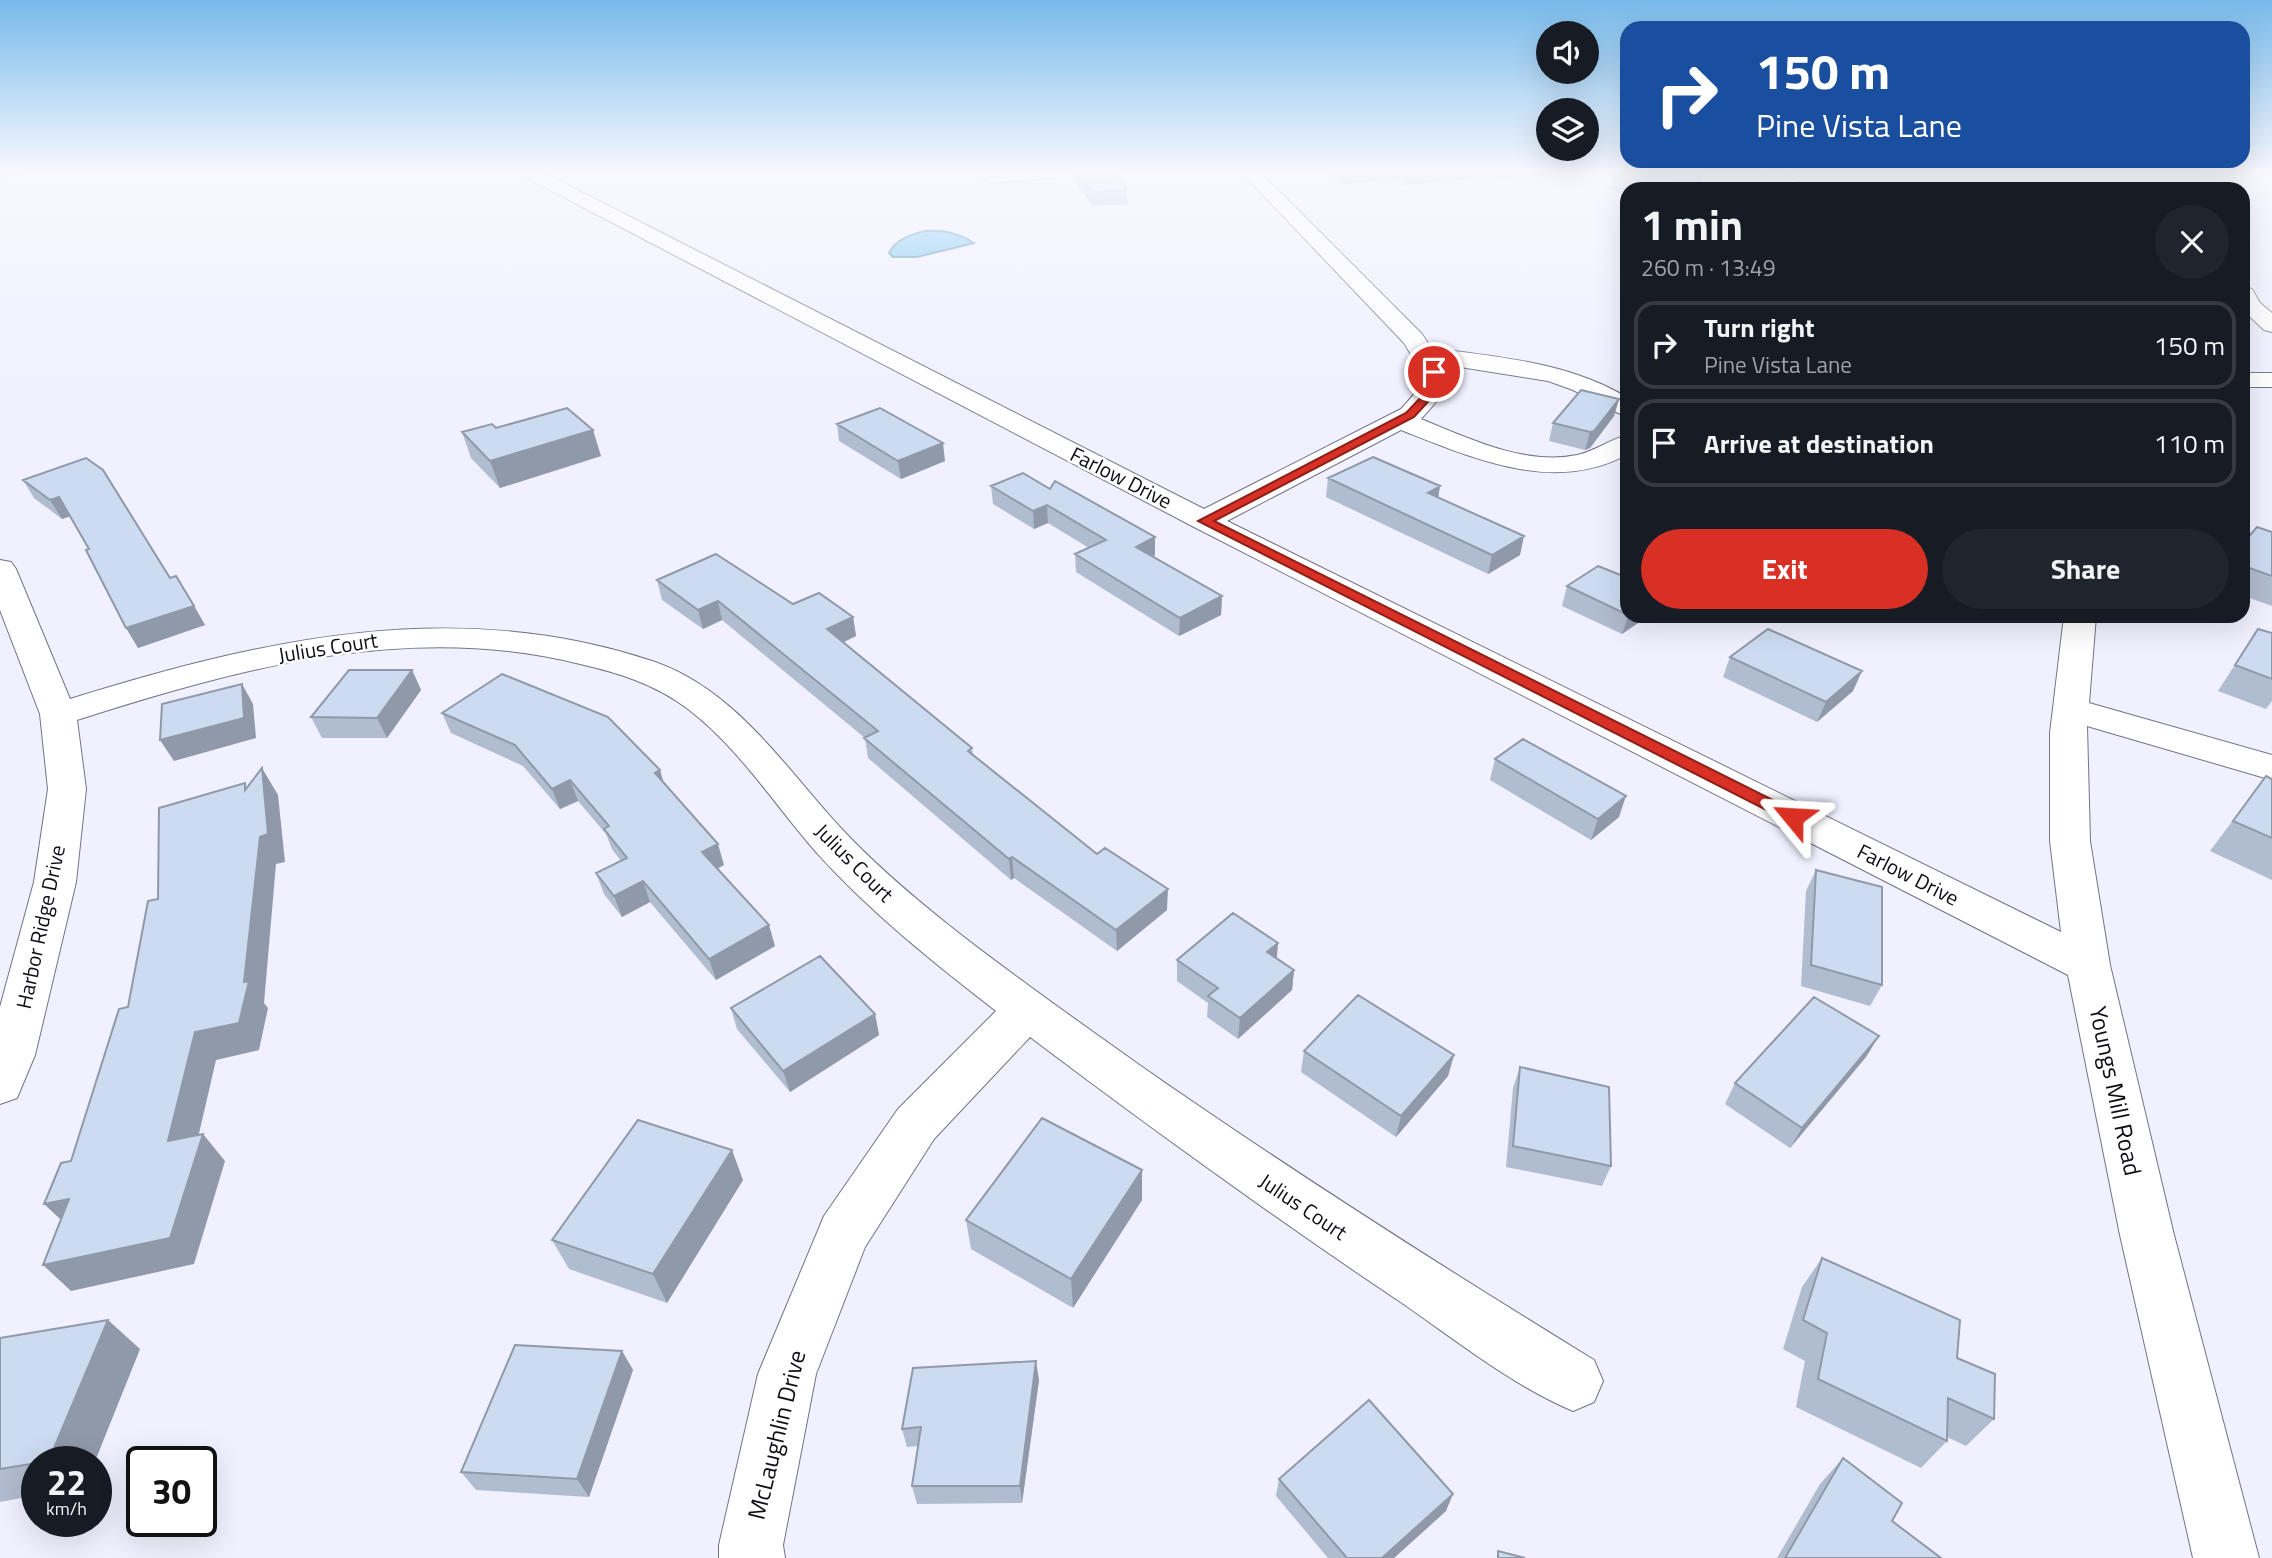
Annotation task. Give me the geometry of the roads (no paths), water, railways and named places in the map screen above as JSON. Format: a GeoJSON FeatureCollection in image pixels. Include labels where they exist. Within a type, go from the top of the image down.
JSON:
{"type":"FeatureCollection","features":[{"type":"Feature","properties":{"kind":"street","name":"Farlow Drive"},"geometry":{"type":"LineString","coordinates":[[672,246],[1204,521],[2088,965]]}},
{"type":"Feature","properties":{"kind":"street"},"geometry":{"type":"LineString","coordinates":[[1204,521],[1410,415],[1431,392],[1434,372],[1413,339],[1322,246]]}},
{"type":"Feature","properties":{"kind":"street"},"geometry":{"type":"LineString","coordinates":[[2250,304],[2272,325]]}},
{"type":"Feature","properties":{"kind":"street"},"geometry":{"type":"LineString","coordinates":[[1423,354],[1548,374],[1582,385],[1620,405]]}},
{"type":"Feature","properties":{"kind":"street"},"geometry":{"type":"LineString","coordinates":[[2250,380],[2272,380]]}},
{"type":"Feature","properties":{"kind":"street"},"geometry":{"type":"LineString","coordinates":[[1401,420],[1515,463],[1586,462],[1609,455],[1620,448]]}},
{"type":"Feature","properties":{"kind":"street","name":"Harbor Ridge Drive"},"geometry":{"type":"LineString","coordinates":[[0,569],[58,714],[68,789],[55,882],[11,1055],[0,1084]]}},
{"type":"Feature","properties":{"kind":"street","name":"Youngs Mill Road"},"geometry":{"type":"LineString","coordinates":[[2079,623],[2070,709],[2070,841],[2088,965],[2147,1236],[2226,1558]]}},
{"type":"Feature","properties":{"kind":"street","name":"Julius Court"},"geometry":{"type":"LineString","coordinates":[[58,714],[226,664],[402,636],[508,638],[576,651],[650,672],[703,700],[758,754],[815,825],[887,898],[1027,1010],[1181,1123],[1396,1270],[1573,1381]]}},
{"type":"Feature","properties":{"kind":"street"},"geometry":{"type":"LineString","coordinates":[[2070,709],[2272,768]]}},
{"type":"Feature","properties":{"kind":"street","name":"McLaughlin Drive"},"geometry":{"type":"LineString","coordinates":[[752,1558],[751,1545],[787,1374],[843,1234],[916,1124],[1027,1010]]}},
{"type":"Feature","properties":{"kind":"water"},"geometry":{"type":"Polygon","coordinates":[[[895,246],[963,246],[917,257],[893,257],[889,253],[895,246]]]}}]}
